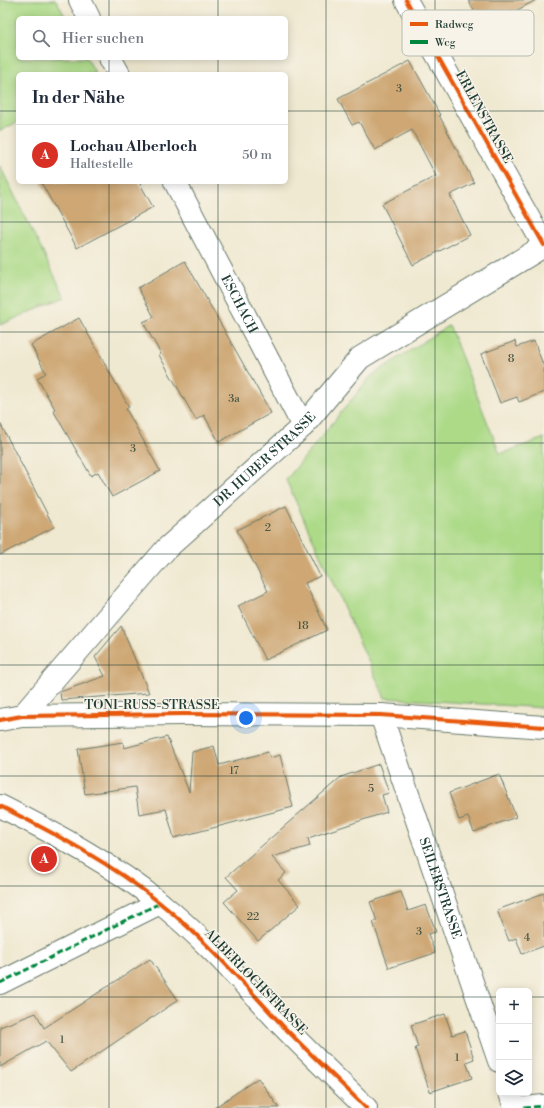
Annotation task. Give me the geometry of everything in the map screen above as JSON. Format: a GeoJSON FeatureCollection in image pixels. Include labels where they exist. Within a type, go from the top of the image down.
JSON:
{"type":"FeatureCollection","features":[{"type":"Feature","properties":{"kind":"street"},"geometry":{"type":"LineString","coordinates":[[80,0],[88,16]]}},
{"type":"Feature","properties":{"kind":"street","name":"ERLENSTRASSE"},"geometry":{"type":"LineString","coordinates":[[406,0],[412,10]]}},
{"type":"Feature","properties":{"kind":"street","name":"ERLENSTRASSE"},"geometry":{"type":"LineString","coordinates":[[438,56],[544,245]]}},
{"type":"Feature","properties":{"kind":"street"},"geometry":{"type":"LineString","coordinates":[[111,60],[118,72]]}},
{"type":"Feature","properties":{"kind":"street","name":"ESCHACH"},"geometry":{"type":"LineString","coordinates":[[176,184],[303,426]]}},
{"type":"Feature","properties":{"kind":"street","name":"DR. HUBER STRASSE"},"geometry":{"type":"LineString","coordinates":[[22,716],[166,549],[303,426],[360,358],[544,245]]}},
{"type":"Feature","properties":{"kind":"street","name":"TONI-RUSS-STRASSE"},"geometry":{"type":"LineString","coordinates":[[0,720],[22,716],[182,714],[381,715],[544,727]]}},
{"type":"Feature","properties":{"kind":"street","name":"SEILERSTRASSE"},"geometry":{"type":"LineString","coordinates":[[381,715],[499,1060]]}},
{"type":"Feature","properties":{"kind":"street","name":"ALBERLOCHSTRASSE"},"geometry":{"type":"LineString","coordinates":[[0,806],[111,867],[160,903],[198,936],[284,1026],[366,1108]]}},
{"type":"Feature","properties":{"kind":"street"},"geometry":{"type":"LineString","coordinates":[[0,983],[160,903]]}},
{"type":"Feature","properties":{"kind":"street"},"geometry":{"type":"LineString","coordinates":[[511,1096],[515,1108]]}},
{"type":"Feature","properties":{"kind":"street"},"geometry":{"type":"LineString","coordinates":[[524,1108],[544,1106]]}},
{"type":"Feature","properties":{"kind":"green space"},"geometry":{"type":"Polygon","coordinates":[[[0,0],[56,0],[65,16],[16,16],[16,60],[88,60],[95,72],[16,72],[16,123],[0,131],[0,0]]]}},
{"type":"Feature","properties":{"kind":"green space"},"geometry":{"type":"Polygon","coordinates":[[[0,166],[65,297],[0,325],[0,166]]]}},
{"type":"Feature","properties":{"kind":"green space"},"geometry":{"type":"Polygon","coordinates":[[[449,325],[500,454],[544,438],[544,708],[385,698],[286,480],[371,376],[449,325]]]}},
{"type":"Feature","properties":{"kind":"building"},"geometry":{"type":"Polygon","coordinates":[[[468,0],[536,0],[517,10],[474,10],[468,0]]]}},
{"type":"Feature","properties":{"kind":"building"},"geometry":{"type":"Polygon","coordinates":[[[410,61],[440,115],[474,183],[450,195],[470,235],[413,265],[382,204],[436,176],[412,130],[375,150],[359,122],[352,125],[338,99],[410,61]]]}},
{"type":"Feature","properties":{"kind":"building"},"geometry":{"type":"Polygon","coordinates":[[[42,184],[140,184],[153,207],[77,248],[42,184]]]}},
{"type":"Feature","properties":{"kind":"building"},"geometry":{"type":"Polygon","coordinates":[[[185,261],[271,413],[219,442],[204,415],[196,420],[159,355],[161,354],[143,322],[154,317],[138,288],[185,261]]]}},
{"type":"Feature","properties":{"kind":"building"},"geometry":{"type":"Polygon","coordinates":[[[79,318],[129,407],[126,409],[160,471],[112,497],[98,472],[91,476],[53,410],[55,409],[37,378],[46,373],[31,345],[79,318]]]}},
{"type":"Feature","properties":{"kind":"building"},"geometry":{"type":"Polygon","coordinates":[[[515,341],[517,347],[534,341],[544,367],[544,392],[519,402],[517,397],[500,403],[481,354],[515,341]]]}},
{"type":"Feature","properties":{"kind":"building"},"geometry":{"type":"Polygon","coordinates":[[[0,423],[54,527],[0,555],[0,423]]]}},
{"type":"Feature","properties":{"kind":"building"},"geometry":{"type":"Polygon","coordinates":[[[286,506],[320,576],[305,583],[327,630],[265,660],[238,606],[268,591],[237,530],[286,506]]]}},
{"type":"Feature","properties":{"kind":"building"},"geometry":{"type":"Polygon","coordinates":[[[121,626],[149,693],[61,700],[60,692],[105,676],[95,657],[121,626]]]}},
{"type":"Feature","properties":{"kind":"building"},"geometry":{"type":"Polygon","coordinates":[[[167,737],[189,792],[192,752],[214,746],[219,765],[268,752],[270,758],[280,755],[293,807],[174,838],[166,809],[139,814],[135,787],[85,794],[78,749],[123,742],[124,748],[167,737]]]}},
{"type":"Feature","properties":{"kind":"building"},"geometry":{"type":"Polygon","coordinates":[[[379,764],[389,793],[382,795],[387,812],[308,838],[310,846],[272,857],[286,873],[278,880],[300,905],[258,941],[224,902],[238,890],[226,877],[341,777],[379,764]]]}},
{"type":"Feature","properties":{"kind":"building"},"geometry":{"type":"Polygon","coordinates":[[[499,774],[516,817],[474,832],[468,817],[459,820],[449,793],[499,774]]]}},
{"type":"Feature","properties":{"kind":"building"},"geometry":{"type":"Polygon","coordinates":[[[401,892],[408,911],[426,905],[436,932],[428,934],[435,953],[389,968],[373,922],[377,921],[370,902],[401,892]]]}},
{"type":"Feature","properties":{"kind":"building"},"geometry":{"type":"Polygon","coordinates":[[[544,893],[544,946],[522,954],[516,938],[509,941],[497,910],[544,893]]]}},
{"type":"Feature","properties":{"kind":"building"},"geometry":{"type":"Polygon","coordinates":[[[150,959],[178,1000],[71,1072],[46,1041],[0,1067],[0,1027],[36,1013],[44,1028],[150,959]]]}},
{"type":"Feature","properties":{"kind":"building"},"geometry":{"type":"Polygon","coordinates":[[[445,1014],[452,1035],[465,1031],[474,1059],[466,1062],[472,1078],[430,1092],[415,1048],[418,1047],[411,1025],[445,1014]]]}},
{"type":"Feature","properties":{"kind":"building"},"geometry":{"type":"Polygon","coordinates":[[[258,1078],[279,1108],[214,1108],[258,1078]]]}},
{"type":"Feature","properties":{"kind":"marked path"},"geometry":{"type":"LineString","coordinates":[[0,983],[160,903]]}},
{"type":"Feature","properties":{"kind":"marked path"},"geometry":{"type":"LineString","coordinates":[[524,1108],[544,1106]]}},
{"type":"Feature","properties":{"kind":"cycle path"},"geometry":{"type":"LineString","coordinates":[[406,0],[412,10]]}},
{"type":"Feature","properties":{"kind":"cycle path"},"geometry":{"type":"LineString","coordinates":[[438,56],[544,245]]}},
{"type":"Feature","properties":{"kind":"cycle path"},"geometry":{"type":"LineString","coordinates":[[0,720],[22,716],[182,714],[381,715],[544,727]]}},
{"type":"Feature","properties":{"kind":"cycle path"},"geometry":{"type":"LineString","coordinates":[[0,806],[42,827],[123,875],[177,917],[208,946],[282,1025],[366,1108]]}},
{"type":"Feature","properties":{"kind":"place","name":"Lochau Alberloch"},"geometry":{"type":"Point","coordinates":[44,859]}}]}
